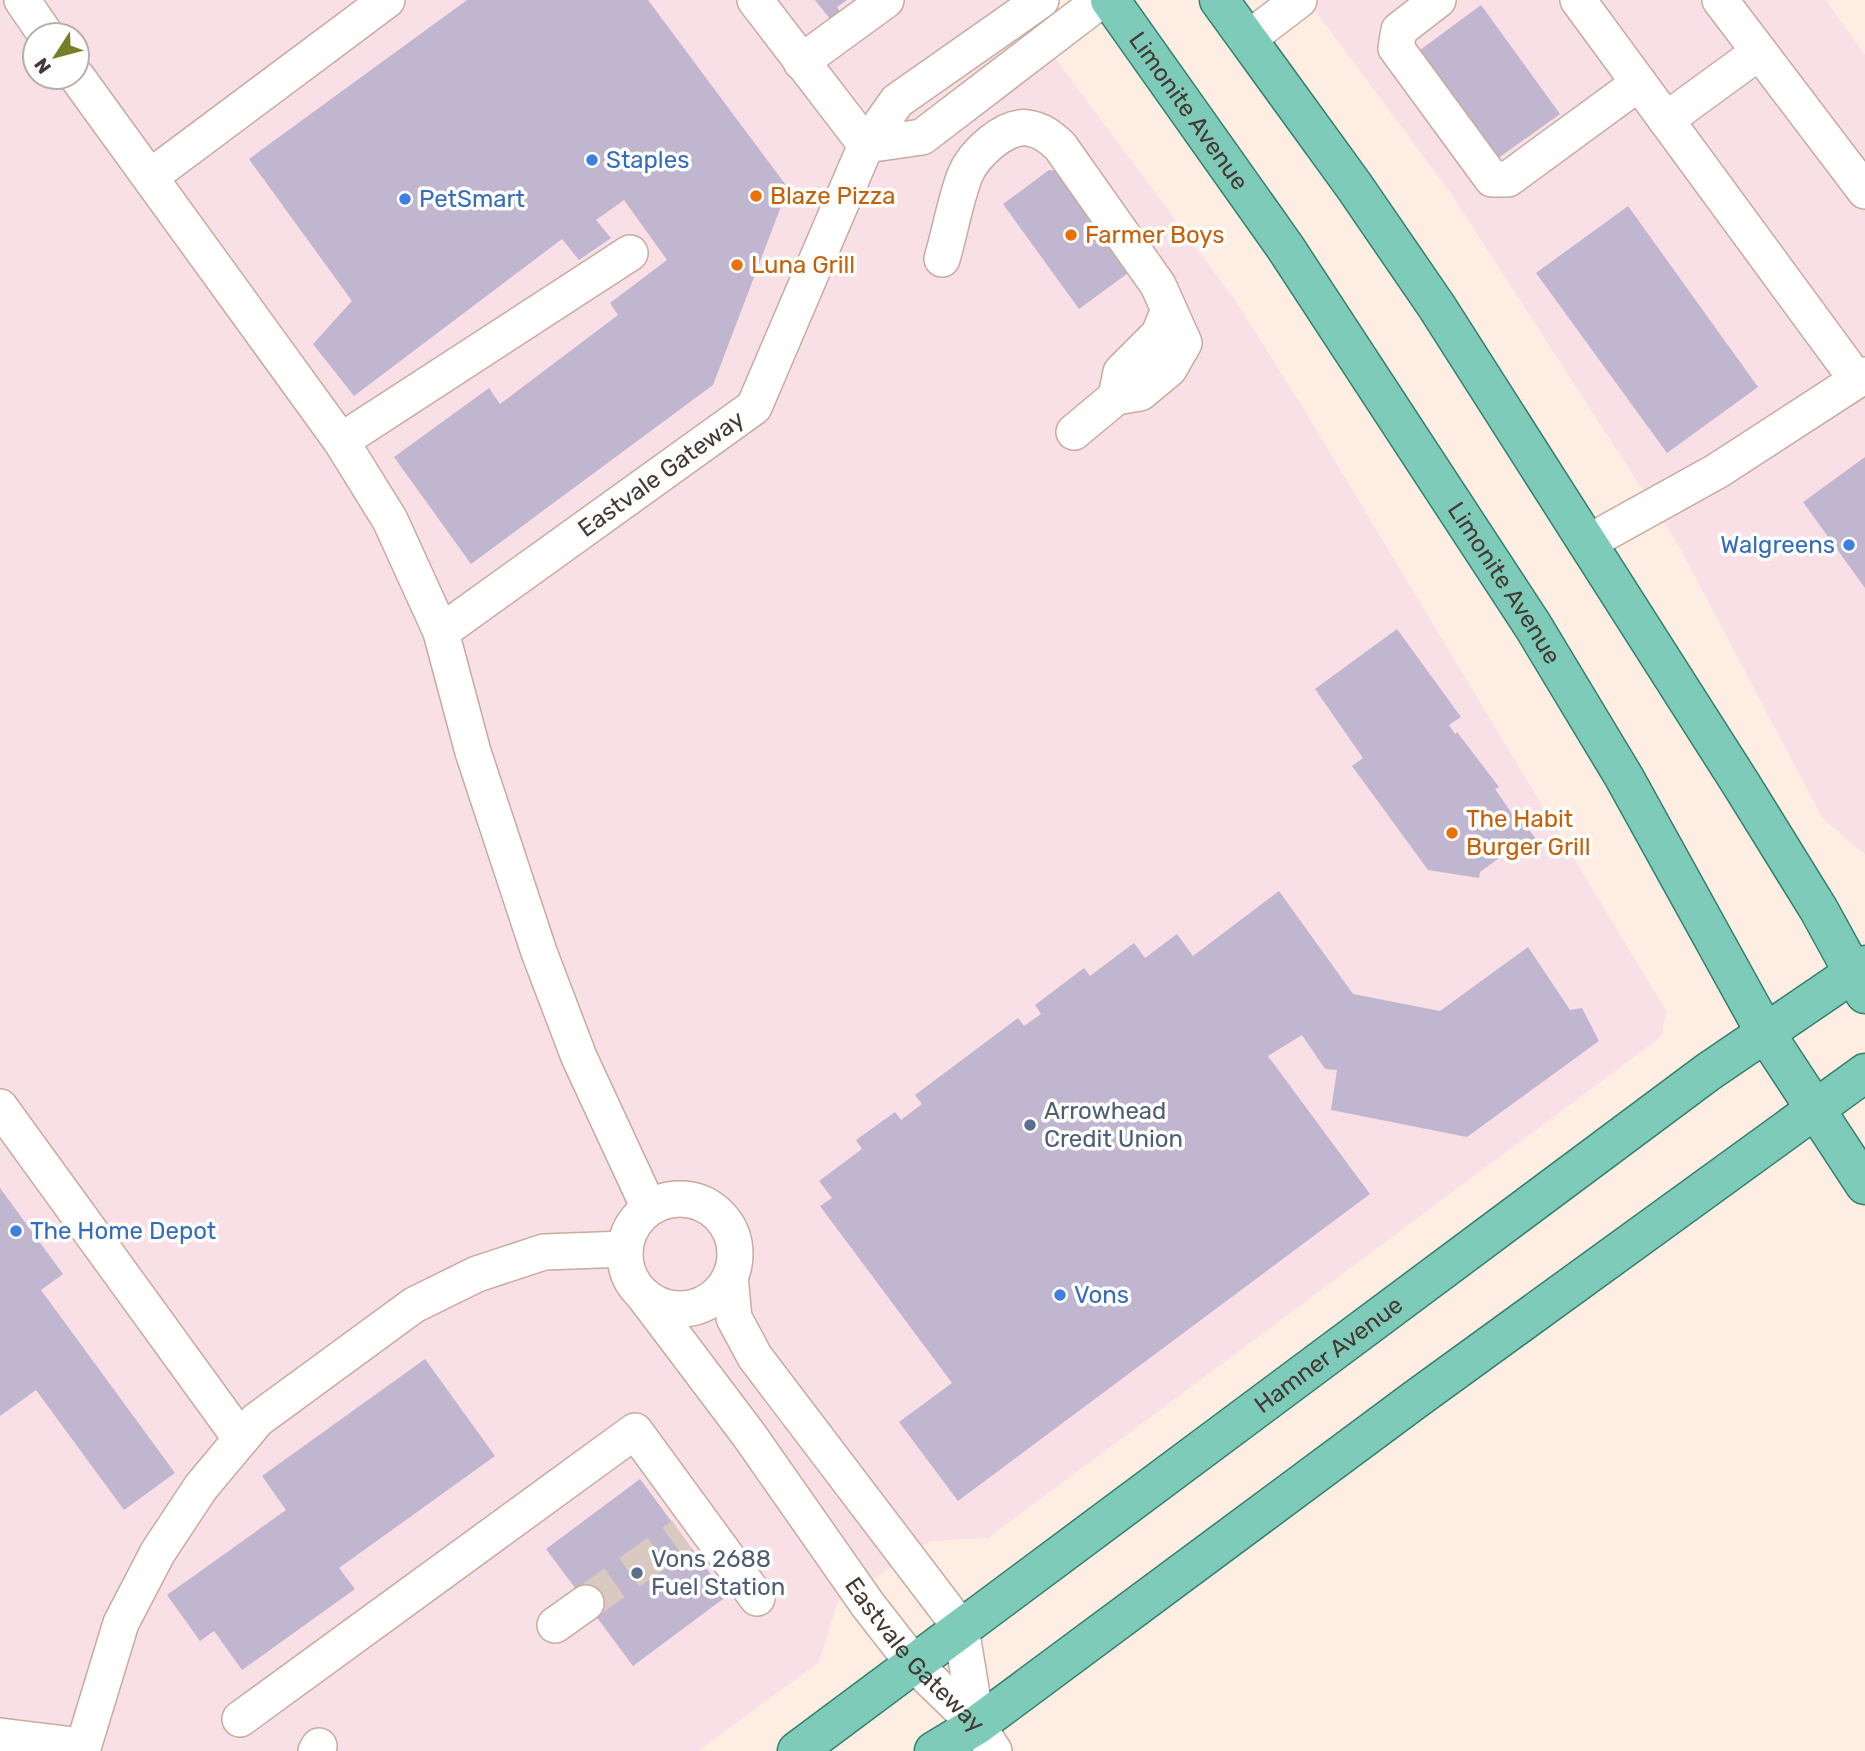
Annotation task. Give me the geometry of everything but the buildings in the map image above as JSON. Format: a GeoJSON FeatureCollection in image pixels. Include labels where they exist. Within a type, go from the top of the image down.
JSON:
{"type":"FeatureCollection","features":[{"type":"Feature","properties":{"kind":"main road","name":"Limonite Avenue"},"geometry":{"type":"LineString","coordinates":[[1110,0],[1285,247],[1533,626],[1624,777],[1766,1034],[1865,1185]]}},
{"type":"Feature","properties":{"kind":"main road"},"geometry":{"type":"LineString","coordinates":[[1219,0],[1437,307],[1589,542],[1861,978]]}},
{"type":"Feature","properties":{"kind":"main road","name":"Hamner Avenue"},"geometry":{"type":"LineString","coordinates":[[797,1751],[1708,1072],[1861,978]]}},
{"type":"Feature","properties":{"kind":"main road"},"geometry":{"type":"LineString","coordinates":[[934,1751],[985,1738],[1416,1399],[1865,1073]]}},
{"type":"Feature","properties":{"kind":"lane"},"geometry":{"type":"LineString","coordinates":[[22,0],[36,21]]}},
{"type":"Feature","properties":{"kind":"lane"},"geometry":{"type":"LineString","coordinates":[[150,177],[387,0]]}},
{"type":"Feature","properties":{"kind":"lane"},"geometry":{"type":"LineString","coordinates":[[755,0],[866,145],[922,137],[1101,0]]}},
{"type":"Feature","properties":{"kind":"lane"},"geometry":{"type":"LineString","coordinates":[[801,62],[886,0]]}},
{"type":"Feature","properties":{"kind":"lane","name":"Eastvale Gateway"},"geometry":{"type":"LineString","coordinates":[[441,632],[754,407],[866,145],[897,101],[1041,0]]}},
{"type":"Feature","properties":{"kind":"lane"},"geometry":{"type":"LineString","coordinates":[[1248,38],[1299,0]]}},
{"type":"Feature","properties":{"kind":"lane"},"geometry":{"type":"LineString","coordinates":[[1438,0],[1399,30],[1396,48],[1492,179],[1508,180],[1639,83]]}},
{"type":"Feature","properties":{"kind":"lane"},"geometry":{"type":"LineString","coordinates":[[1578,0],[1861,378],[1717,471],[1589,542]]}},
{"type":"Feature","properties":{"kind":"lane"},"geometry":{"type":"LineString","coordinates":[[1720,0],[1865,191]]}},
{"type":"Feature","properties":{"kind":"lane"},"geometry":{"type":"LineString","coordinates":[[1666,120],[1759,52]]}},
{"type":"Feature","properties":{"kind":"lane"},"geometry":{"type":"LineString","coordinates":[[87,91],[341,441],[390,520],[441,632],[473,752],[539,952],[579,1057],[649,1208]]}},
{"type":"Feature","properties":{"kind":"lane"},"geometry":{"type":"LineString","coordinates":[[942,259],[965,174],[975,157],[1008,132],[1024,127],[1044,132],[1060,146],[1158,285],[1184,343],[1170,369],[1140,393],[1116,397],[1074,432]]}},
{"type":"Feature","properties":{"kind":"lane"},"geometry":{"type":"LineString","coordinates":[[341,441],[630,253]]}},
{"type":"Feature","properties":{"kind":"lane"},"geometry":{"type":"LineString","coordinates":[[0,1107],[241,1439]]}},
{"type":"Feature","properties":{"kind":"lane"},"geometry":{"type":"LineString","coordinates":[[685,1199],[702,1204],[717,1214],[728,1228],[734,1244],[730,1277],[720,1292],[707,1302],[692,1308],[675,1309],[644,1296],[633,1283],[626,1266],[625,1249],[629,1233],[649,1208],[666,1201],[685,1199]]}},
{"type":"Feature","properties":{"kind":"lane"},"geometry":{"type":"LineString","coordinates":[[0,1736],[82,1748],[121,1623],[158,1552],[201,1487],[257,1420],[414,1305],[477,1274],[544,1252],[625,1249]]}},
{"type":"Feature","properties":{"kind":"lane","name":"Eastvale Gateway"},"geometry":{"type":"LineString","coordinates":[[730,1277],[734,1318],[755,1357],[961,1628],[985,1738]]}},
{"type":"Feature","properties":{"kind":"lane","name":"Eastvale Gateway"},"geometry":{"type":"LineString","coordinates":[[644,1296],[749,1435],[868,1605],[914,1664],[985,1738]]}},
{"type":"Feature","properties":{"kind":"lane"},"geometry":{"type":"LineString","coordinates":[[240,1719],[635,1431],[692,1528],[757,1598]]}},
{"type":"Feature","properties":{"kind":"lane"},"geometry":{"type":"LineString","coordinates":[[555,1625],[586,1603]]}},
{"type":"Feature","properties":{"kind":"shaded area"},"geometry":{"type":"Polygon","coordinates":[[[0,0],[1012,0],[1235,300],[1666,1011],[1662,1036],[988,1538],[930,1541],[837,1603],[819,1662],[698,1751],[0,1751],[0,0]]]}},
{"type":"Feature","properties":{"kind":"shaded area"},"geometry":{"type":"Polygon","coordinates":[[[1307,0],[1826,0],[1865,55],[1865,854],[1823,819],[1679,546],[1450,192],[1307,0]]]}},
{"type":"Feature","properties":{"kind":"tunnel"},"geometry":{"type":"LineString","coordinates":[[586,1603],[682,1535]]}},
{"type":"Feature","properties":{"kind":"place","name":"Staples"},"geometry":{"type":"Point","coordinates":[592,160]}},
{"type":"Feature","properties":{"kind":"place","name":"Blaze Pizza"},"geometry":{"type":"Point","coordinates":[756,196]}},
{"type":"Feature","properties":{"kind":"place","name":"PetSmart"},"geometry":{"type":"Point","coordinates":[405,199]}},
{"type":"Feature","properties":{"kind":"place","name":"Farmer Boys"},"geometry":{"type":"Point","coordinates":[1071,235]}},
{"type":"Feature","properties":{"kind":"place","name":"Luna Grill"},"geometry":{"type":"Point","coordinates":[737,265]}},
{"type":"Feature","properties":{"kind":"place","name":"Walgreens"},"geometry":{"type":"Point","coordinates":[1849,545]}},
{"type":"Feature","properties":{"kind":"place","name":"The Habit Burger Grill"},"geometry":{"type":"Point","coordinates":[1452,833]}},
{"type":"Feature","properties":{"kind":"place","name":"Arrowhead Credit Union"},"geometry":{"type":"Point","coordinates":[1030,1125]}},
{"type":"Feature","properties":{"kind":"place","name":"The Home Depot"},"geometry":{"type":"Point","coordinates":[16,1231]}},
{"type":"Feature","properties":{"kind":"place","name":"Vons"},"geometry":{"type":"Point","coordinates":[1060,1295]}},
{"type":"Feature","properties":{"kind":"place","name":"Vons 2688 Fuel Station"},"geometry":{"type":"Point","coordinates":[637,1573]}}]}
